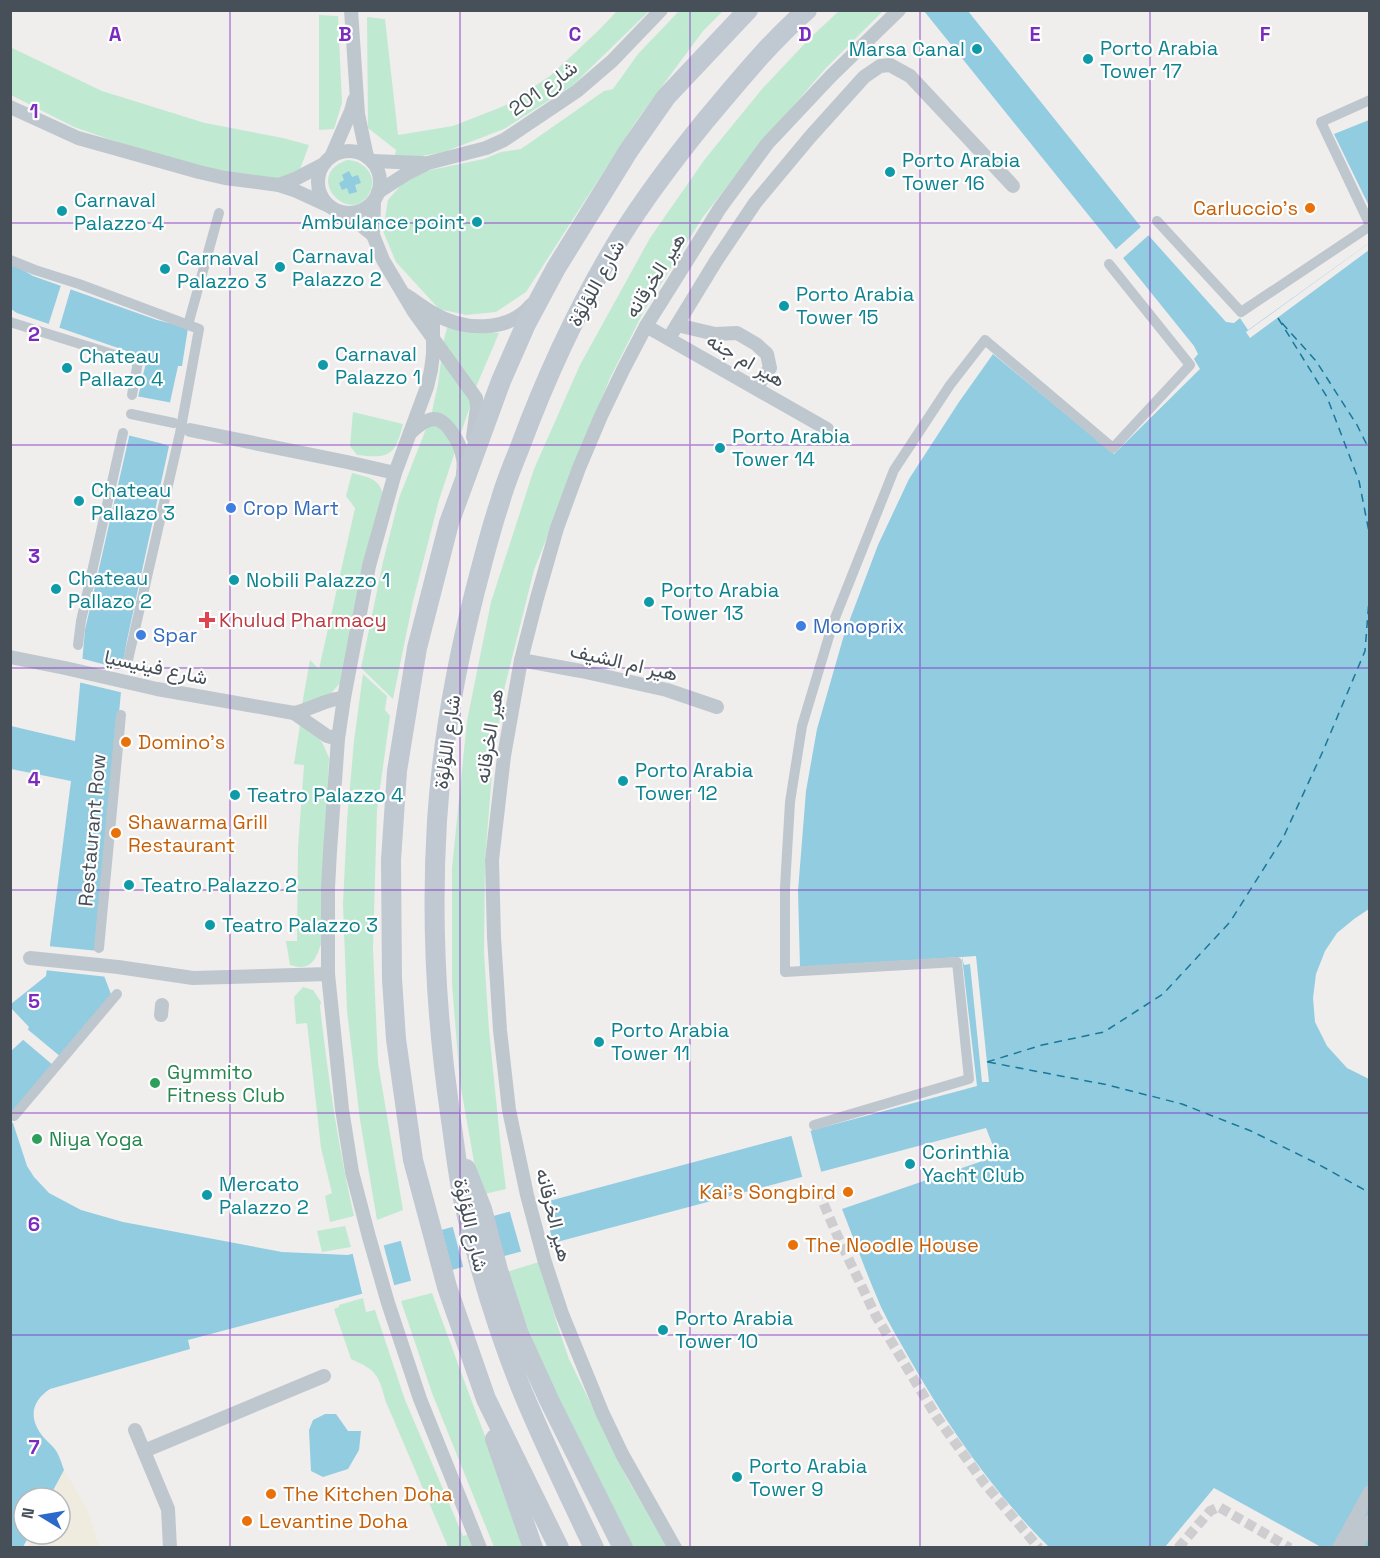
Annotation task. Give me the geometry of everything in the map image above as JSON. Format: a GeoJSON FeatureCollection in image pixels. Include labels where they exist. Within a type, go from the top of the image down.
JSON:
{"type":"FeatureCollection","features":[{"type":"Feature","properties":{"kind":"main road","name":"شارع اللؤلؤة"},"geometry":{"type":"LineString","coordinates":[[559,1548],[486,1399],[447,1287],[413,1160],[396,1039],[392,979],[391,860],[397,771],[417,648],[449,523],[501,381],[526,324],[556,268],[629,150],[666,97],[748,10]]}},
{"type":"Feature","properties":{"kind":"main road","name":"شارع اللؤلؤة"},"geometry":{"type":"LineString","coordinates":[[594,1548],[520,1386],[501,1333],[491,1272],[454,1139],[446,1089],[436,990],[437,819],[448,723],[459,661],[500,500],[539,396],[566,336],[621,236],[651,192],[712,113],[788,27],[807,10]]}},
{"type":"Feature","properties":{"kind":"main road"},"geometry":{"type":"LineString","coordinates":[[491,1272],[544,1389],[623,1548]]}},
{"type":"Feature","properties":{"kind":"main road"},"geometry":{"type":"LineString","coordinates":[[486,1399],[492,1432],[534,1548]]}},
{"type":"Feature","properties":{"kind":"street"},"geometry":{"type":"LineString","coordinates":[[351,10],[358,114],[369,159]]}},
{"type":"Feature","properties":{"kind":"street","name":"شارع 201"},"geometry":{"type":"LineString","coordinates":[[376,196],[406,174],[428,164],[486,148],[504,140],[576,91],[612,61],[661,10]]}},
{"type":"Feature","properties":{"kind":"street","name":"هير الخرقانه"},"geometry":{"type":"LineString","coordinates":[[675,1548],[622,1454],[602,1412],[562,1314],[527,1195],[509,1110],[500,1030],[494,938],[492,860],[504,756],[521,660],[555,538],[579,468],[622,370],[646,326],[720,208],[767,144],[831,76],[895,14]]}},
{"type":"Feature","properties":{"kind":"street"},"geometry":{"type":"LineString","coordinates":[[669,338],[755,203],[856,85],[880,66],[890,65],[910,76],[1013,186]]}},
{"type":"Feature","properties":{"kind":"street"},"geometry":{"type":"LineString","coordinates":[[331,207],[324,201],[318,182],[320,173],[351,111],[356,89]]}},
{"type":"Feature","properties":{"kind":"street"},"geometry":{"type":"LineString","coordinates":[[1157,221],[1241,312],[1370,226],[1321,122],[1370,99]]}},
{"type":"Feature","properties":{"kind":"street"},"geometry":{"type":"LineString","coordinates":[[10,107],[78,138],[199,172],[279,185],[294,190],[346,213],[373,235]]}},
{"type":"Feature","properties":{"kind":"street"},"geometry":{"type":"LineString","coordinates":[[279,185],[340,153],[359,153],[376,166],[380,179],[376,196],[373,235],[383,260],[414,312],[476,398],[475,429],[461,487]]}},
{"type":"Feature","properties":{"kind":"street","name":"شارع 201"},"geometry":{"type":"LineString","coordinates":[[369,159],[428,164]]}},
{"type":"Feature","properties":{"kind":"street"},"geometry":{"type":"LineString","coordinates":[[346,213],[362,211],[376,196]]}},
{"type":"Feature","properties":{"kind":"street"},"geometry":{"type":"LineString","coordinates":[[188,325],[219,213]]}},
{"type":"Feature","properties":{"kind":"street"},"geometry":{"type":"LineString","coordinates":[[10,260],[200,328],[181,427],[128,660]]}},
{"type":"Feature","properties":{"kind":"street"},"geometry":{"type":"LineString","coordinates":[[814,1125],[969,1079],[957,962],[785,972],[785,887],[790,802],[802,726],[833,622],[894,470],[950,385],[985,340],[1113,448],[1190,365],[1109,264]]}},
{"type":"Feature","properties":{"kind":"street"},"geometry":{"type":"LineString","coordinates":[[401,291],[433,313],[457,323],[486,327],[514,319],[529,308],[556,268]]}},
{"type":"Feature","properties":{"kind":"street"},"geometry":{"type":"LineString","coordinates":[[433,313],[431,370],[395,473],[369,566],[344,698],[338,739],[328,888],[328,974],[342,1109],[352,1172],[369,1237],[420,1399],[480,1548]]}},
{"type":"Feature","properties":{"kind":"street"},"geometry":{"type":"LineString","coordinates":[[10,322],[138,363],[132,395]]}},
{"type":"Feature","properties":{"kind":"street"},"geometry":{"type":"LineString","coordinates":[[677,325],[715,334],[737,333],[756,344],[767,354],[770,368],[756,388]]}},
{"type":"Feature","properties":{"kind":"street","name":"هير ام جنه"},"geometry":{"type":"LineString","coordinates":[[646,326],[827,429]]}},
{"type":"Feature","properties":{"kind":"street"},"geometry":{"type":"LineString","coordinates":[[131,414],[395,473]]}},
{"type":"Feature","properties":{"kind":"street"},"geometry":{"type":"LineString","coordinates":[[409,434],[421,423],[435,419],[447,427],[459,444],[462,454],[464,465],[461,487]]}},
{"type":"Feature","properties":{"kind":"street"},"geometry":{"type":"LineString","coordinates":[[78,645],[81,621],[123,433]]}},
{"type":"Feature","properties":{"kind":"street","name":"شارع فينيسيا"},"geometry":{"type":"LineString","coordinates":[[10,657],[157,689],[294,713],[330,700],[344,698]]}},
{"type":"Feature","properties":{"kind":"street","name":"هير ام الشيف"},"geometry":{"type":"LineString","coordinates":[[521,660],[667,690],[717,706]]}},
{"type":"Feature","properties":{"kind":"street","name":"شارع فينيسيا"},"geometry":{"type":"LineString","coordinates":[[294,713],[321,732],[338,739]]}},
{"type":"Feature","properties":{"kind":"street","name":"Restaurant Row"},"geometry":{"type":"LineString","coordinates":[[99,948],[121,715]]}},
{"type":"Feature","properties":{"kind":"street"},"geometry":{"type":"LineString","coordinates":[[30,958],[193,978],[328,974]]}},
{"type":"Feature","properties":{"kind":"street"},"geometry":{"type":"LineString","coordinates":[[14,1116],[117,994]]}},
{"type":"Feature","properties":{"kind":"street"},"geometry":{"type":"LineString","coordinates":[[144,1451],[324,1376]]}},
{"type":"Feature","properties":{"kind":"street"},"geometry":{"type":"LineString","coordinates":[[135,1430],[168,1509],[170,1548]]}},
{"type":"Feature","properties":{"kind":"street"},"geometry":{"type":"LineString","coordinates":[[1339,1546],[1370,1492]]}},
{"type":"Feature","properties":{"kind":"street"},"geometry":{"type":"LineString","coordinates":[[1355,1548],[1370,1521]]}},
{"type":"Feature","properties":{"kind":"green space"},"geometry":{"type":"Polygon","coordinates":[[[617,11],[649,11],[573,85],[504,129],[444,152],[416,157],[395,155],[396,150],[368,128],[367,17],[385,19],[398,135],[453,126],[504,106],[550,76],[617,11]]]}},
{"type":"Feature","properties":{"kind":"green space"},"geometry":{"type":"Polygon","coordinates":[[[679,11],[723,11],[703,31],[637,120],[526,292],[496,312],[466,315],[439,309],[396,262],[383,231],[388,200],[401,185],[421,172],[521,149],[604,91],[613,89],[638,54],[679,11]]]}},
{"type":"Feature","properties":{"kind":"green space"},"geometry":{"type":"Polygon","coordinates":[[[839,11],[883,11],[826,68],[758,147],[703,217],[645,309],[610,378],[534,570],[505,686],[493,760],[485,861],[484,953],[489,1030],[506,1189],[480,1195],[460,1083],[452,984],[452,868],[467,721],[491,602],[534,469],[580,365],[650,238],[705,159],[762,89],[839,11]]]}},
{"type":"Feature","properties":{"kind":"green space"},"geometry":{"type":"Polygon","coordinates":[[[319,15],[338,16],[342,103],[334,129],[319,130],[319,15]]]}},
{"type":"Feature","properties":{"kind":"green space"},"geometry":{"type":"Polygon","coordinates":[[[10,47],[102,91],[205,123],[309,145],[299,172],[276,182],[178,163],[74,127],[11,95],[10,47]]]}},
{"type":"Feature","properties":{"kind":"green space"},"geometry":{"type":"Polygon","coordinates":[[[347,160],[358,163],[368,170],[372,180],[370,192],[362,202],[352,205],[334,196],[329,187],[329,177],[334,167],[347,160]]]}},
{"type":"Feature","properties":{"kind":"green space"},"geometry":{"type":"Polygon","coordinates":[[[447,328],[499,333],[476,387],[443,343],[447,328]]]}},
{"type":"Feature","properties":{"kind":"green space"},"geometry":{"type":"Polygon","coordinates":[[[441,361],[460,383],[471,403],[439,500],[413,601],[393,699],[361,668],[399,498],[431,416],[441,361]]]}},
{"type":"Feature","properties":{"kind":"green space"},"geometry":{"type":"Polygon","coordinates":[[[353,412],[403,424],[397,442],[389,453],[377,456],[357,455],[350,446],[353,412]]]}},
{"type":"Feature","properties":{"kind":"green space"},"geometry":{"type":"Polygon","coordinates":[[[352,473],[376,482],[384,497],[340,683],[327,698],[302,705],[310,660],[319,669],[355,508],[346,496],[352,473]]]}},
{"type":"Feature","properties":{"kind":"green space"},"geometry":{"type":"Polygon","coordinates":[[[363,674],[387,696],[385,710],[390,716],[377,810],[373,948],[378,1063],[403,1210],[377,1220],[360,1120],[347,1011],[343,904],[347,821],[363,674]]]}},
{"type":"Feature","properties":{"kind":"green space"},"geometry":{"type":"Polygon","coordinates":[[[300,725],[312,729],[323,744],[329,758],[322,941],[312,962],[303,967],[297,967],[290,965],[286,941],[297,941],[298,848],[304,765],[294,764],[300,725]]]}},
{"type":"Feature","properties":{"kind":"green space"},"geometry":{"type":"Polygon","coordinates":[[[303,987],[313,990],[321,1002],[334,1111],[354,1216],[330,1222],[325,1196],[332,1193],[321,1148],[307,1023],[296,1024],[294,997],[303,987]]]}},
{"type":"Feature","properties":{"kind":"green space"},"geometry":{"type":"Polygon","coordinates":[[[345,1226],[351,1247],[322,1252],[317,1231],[345,1226]]]}},
{"type":"Feature","properties":{"kind":"green space"},"geometry":{"type":"Polygon","coordinates":[[[539,1262],[569,1359],[628,1480],[667,1547],[632,1547],[540,1360],[506,1272],[539,1262]]]}},
{"type":"Feature","properties":{"kind":"green space"},"geometry":{"type":"Polygon","coordinates":[[[432,1293],[528,1547],[494,1547],[432,1393],[401,1301],[432,1293]]]}},
{"type":"Feature","properties":{"kind":"green space"},"geometry":{"type":"Polygon","coordinates":[[[363,1298],[366,1312],[375,1310],[405,1400],[463,1536],[467,1535],[472,1547],[448,1547],[386,1402],[379,1380],[367,1367],[351,1359],[334,1309],[339,1305],[363,1298]]]}},
{"type":"Feature","properties":{"kind":"sand"},"geometry":{"type":"Polygon","coordinates":[[[64,1470],[88,1510],[99,1547],[27,1547],[72,1546],[72,1486],[57,1486],[64,1470]]]}},
{"type":"Feature","properties":{"kind":"water"},"geometry":{"type":"Polygon","coordinates":[[[924,11],[968,11],[1141,227],[1226,322],[1234,323],[1240,318],[1248,330],[1369,243],[1369,909],[1337,933],[1325,951],[1316,974],[1313,998],[1315,1022],[1327,1046],[1347,1068],[1369,1079],[1369,1547],[1321,1547],[1214,1488],[1165,1547],[1049,1547],[1028,1526],[972,1456],[923,1382],[881,1307],[842,1209],[997,1156],[986,1128],[188,1340],[190,1349],[50,1389],[36,1403],[35,1421],[42,1436],[57,1453],[64,1470],[55,1486],[12,1486],[12,1546],[24,1546],[11,1547],[10,1121],[13,1123],[27,1166],[34,1177],[49,1193],[81,1210],[123,1222],[282,1252],[348,1255],[977,1086],[962,957],[800,967],[798,891],[806,791],[817,729],[844,635],[878,545],[909,479],[993,354],[1114,454],[1200,369],[1194,359],[1198,354],[1194,346],[924,11]]]}},
{"type":"Feature","properties":{"kind":"water"},"geometry":{"type":"Polygon","coordinates":[[[1369,120],[1369,206],[1334,134],[1369,120]]]}},
{"type":"Feature","properties":{"kind":"water"},"geometry":{"type":"Polygon","coordinates":[[[349,171],[352,177],[358,175],[361,183],[355,185],[357,192],[349,194],[347,188],[342,190],[339,183],[344,180],[342,175],[349,171]]]}},
{"type":"Feature","properties":{"kind":"water"},"geometry":{"type":"Polygon","coordinates":[[[11,263],[33,276],[157,320],[188,328],[182,366],[178,366],[161,443],[169,446],[122,667],[96,954],[112,997],[11,1115],[11,1051],[23,1040],[29,1027],[11,1008],[11,1004],[46,976],[71,781],[11,769],[11,726],[75,741],[85,630],[147,358],[11,309],[11,263]]]}},
{"type":"Feature","properties":{"kind":"water"},"geometry":{"type":"Polygon","coordinates":[[[325,1414],[336,1414],[348,1431],[361,1431],[359,1450],[348,1469],[323,1477],[311,1471],[309,1430],[313,1420],[325,1414]]]}},
{"type":"Feature","properties":{"kind":"pier"},"geometry":{"type":"Polygon","coordinates":[[[1143,225],[1151,233],[1121,260],[1114,251],[1143,225]]]}},
{"type":"Feature","properties":{"kind":"pier"},"geometry":{"type":"Polygon","coordinates":[[[1369,243],[1369,250],[1250,338],[1246,332],[1369,243]]]}},
{"type":"Feature","properties":{"kind":"pier"},"geometry":{"type":"Polygon","coordinates":[[[61,285],[71,288],[59,329],[48,326],[61,285]]]}},
{"type":"Feature","properties":{"kind":"pier"},"geometry":{"type":"Polygon","coordinates":[[[136,396],[173,403],[165,442],[172,446],[127,435],[136,396]]]}},
{"type":"Feature","properties":{"kind":"pier"},"geometry":{"type":"Polygon","coordinates":[[[80,658],[125,670],[124,693],[78,682],[80,658]]]}},
{"type":"Feature","properties":{"kind":"pier"},"geometry":{"type":"Polygon","coordinates":[[[47,946],[99,951],[108,977],[44,970],[47,946]]]}},
{"type":"Feature","properties":{"kind":"pier"},"geometry":{"type":"Polygon","coordinates":[[[976,956],[989,1082],[982,1082],[970,964],[964,965],[962,957],[976,956]]]}},
{"type":"Feature","properties":{"kind":"pier"},"geometry":{"type":"Polygon","coordinates":[[[26,1028],[61,1057],[54,1066],[21,1038],[26,1028]]]}},
{"type":"Feature","properties":{"kind":"pier"},"geometry":{"type":"Polygon","coordinates":[[[810,1129],[822,1175],[803,1180],[791,1134],[810,1129]]]}},
{"type":"Feature","properties":{"kind":"pier"},"geometry":{"type":"Polygon","coordinates":[[[542,1200],[554,1246],[522,1255],[509,1209],[542,1200]]]}},
{"type":"Feature","properties":{"kind":"pier"},"geometry":{"type":"Polygon","coordinates":[[[492,1213],[504,1259],[464,1270],[452,1224],[492,1213]]]}},
{"type":"Feature","properties":{"kind":"pier"},"geometry":{"type":"Polygon","coordinates":[[[441,1227],[453,1273],[412,1284],[400,1238],[441,1227]]]}},
{"type":"Feature","properties":{"kind":"pier"},"geometry":{"type":"Polygon","coordinates":[[[383,1243],[395,1288],[363,1297],[352,1251],[383,1243]]]}},
{"type":"Feature","properties":{"kind":"ferry route"},"geometry":{"type":"LineString","coordinates":[[1278,318],[1327,397],[1359,481],[1370,537]]}},
{"type":"Feature","properties":{"kind":"ferry route"},"geometry":{"type":"LineString","coordinates":[[1282,323],[1316,361],[1357,425],[1370,451]]}},
{"type":"Feature","properties":{"kind":"ferry route"},"geometry":{"type":"LineString","coordinates":[[987,1062],[1042,1045],[1104,1032],[1163,994],[1230,922],[1283,838],[1365,651],[1370,588]]}},
{"type":"Feature","properties":{"kind":"ferry route"},"geometry":{"type":"LineString","coordinates":[[988,1062],[1108,1085],[1182,1104],[1251,1131],[1370,1193]]}},
{"type":"Feature","properties":{"kind":"tunnel"},"geometry":{"type":"LineString","coordinates":[[816,1192],[819,1193],[876,1316],[936,1416],[984,1483],[1039,1548]]}},
{"type":"Feature","properties":{"kind":"tunnel"},"geometry":{"type":"LineString","coordinates":[[1178,1548],[1210,1511],[1219,1507],[1290,1548]]}},
{"type":"Feature","properties":{"kind":"place","name":"Marsa Canal"},"geometry":{"type":"Point","coordinates":[977,49]}},
{"type":"Feature","properties":{"kind":"place","name":"Porto Arabia Tower 17"},"geometry":{"type":"Point","coordinates":[1088,59]}},
{"type":"Feature","properties":{"kind":"place","name":"Porto Arabia Tower 16"},"geometry":{"type":"Point","coordinates":[890,172]}},
{"type":"Feature","properties":{"kind":"place","name":"Carluccio's"},"geometry":{"type":"Point","coordinates":[1310,208]}},
{"type":"Feature","properties":{"kind":"place","name":"Carnaval Palazzo 4"},"geometry":{"type":"Point","coordinates":[62,211]}},
{"type":"Feature","properties":{"kind":"place","name":"Ambulance point"},"geometry":{"type":"Point","coordinates":[477,222]}},
{"type":"Feature","properties":{"kind":"place","name":"Carnaval Palazzo 2"},"geometry":{"type":"Point","coordinates":[280,267]}},
{"type":"Feature","properties":{"kind":"place","name":"Carnaval Palazzo 3"},"geometry":{"type":"Point","coordinates":[165,269]}},
{"type":"Feature","properties":{"kind":"place","name":"Porto Arabia Tower 15"},"geometry":{"type":"Point","coordinates":[784,306]}},
{"type":"Feature","properties":{"kind":"place","name":"Carnaval Palazzo 1"},"geometry":{"type":"Point","coordinates":[323,365]}},
{"type":"Feature","properties":{"kind":"place","name":"Chateau Pallazo 4"},"geometry":{"type":"Point","coordinates":[67,368]}},
{"type":"Feature","properties":{"kind":"place","name":"Porto Arabia Tower 14"},"geometry":{"type":"Point","coordinates":[720,448]}},
{"type":"Feature","properties":{"kind":"place","name":"Chateau Pallazo 3"},"geometry":{"type":"Point","coordinates":[79,501]}},
{"type":"Feature","properties":{"kind":"place","name":"Crop Mart"},"geometry":{"type":"Point","coordinates":[231,508]}},
{"type":"Feature","properties":{"kind":"place","name":"Nobili Palazzo 1"},"geometry":{"type":"Point","coordinates":[234,580]}},
{"type":"Feature","properties":{"kind":"place","name":"Chateau Pallazo 2"},"geometry":{"type":"Point","coordinates":[56,589]}},
{"type":"Feature","properties":{"kind":"place","name":"Porto Arabia Tower 13"},"geometry":{"type":"Point","coordinates":[649,602]}},
{"type":"Feature","properties":{"kind":"place","name":"Khulud Pharmacy"},"geometry":{"type":"Point","coordinates":[207,620]}},
{"type":"Feature","properties":{"kind":"place","name":"Monoprix"},"geometry":{"type":"Point","coordinates":[801,626]}},
{"type":"Feature","properties":{"kind":"place","name":"Spar"},"geometry":{"type":"Point","coordinates":[141,635]}},
{"type":"Feature","properties":{"kind":"place","name":"Domino's"},"geometry":{"type":"Point","coordinates":[126,742]}},
{"type":"Feature","properties":{"kind":"place","name":"Porto Arabia Tower 12"},"geometry":{"type":"Point","coordinates":[623,781]}},
{"type":"Feature","properties":{"kind":"place","name":"Teatro Palazzo 4"},"geometry":{"type":"Point","coordinates":[235,795]}},
{"type":"Feature","properties":{"kind":"place","name":"Shawarma Grill Restaurant"},"geometry":{"type":"Point","coordinates":[116,833]}},
{"type":"Feature","properties":{"kind":"place","name":"Teatro Palazzo 2"},"geometry":{"type":"Point","coordinates":[129,885]}},
{"type":"Feature","properties":{"kind":"place","name":"Teatro Palazzo 3"},"geometry":{"type":"Point","coordinates":[210,925]}},
{"type":"Feature","properties":{"kind":"place","name":"Porto Arabia Tower 11"},"geometry":{"type":"Point","coordinates":[599,1042]}},
{"type":"Feature","properties":{"kind":"place","name":"Gymmito Fitness Club"},"geometry":{"type":"Point","coordinates":[155,1083]}},
{"type":"Feature","properties":{"kind":"place","name":"Niya Yoga"},"geometry":{"type":"Point","coordinates":[37,1139]}},
{"type":"Feature","properties":{"kind":"place","name":"Corinthia Yacht Club"},"geometry":{"type":"Point","coordinates":[910,1164]}},
{"type":"Feature","properties":{"kind":"place","name":"Kai's Songbird"},"geometry":{"type":"Point","coordinates":[848,1192]}},
{"type":"Feature","properties":{"kind":"place","name":"Mercato Palazzo 2"},"geometry":{"type":"Point","coordinates":[207,1195]}},
{"type":"Feature","properties":{"kind":"place","name":"The Noodle House"},"geometry":{"type":"Point","coordinates":[793,1245]}},
{"type":"Feature","properties":{"kind":"place","name":"Porto Arabia Tower 10"},"geometry":{"type":"Point","coordinates":[663,1330]}},
{"type":"Feature","properties":{"kind":"place","name":"Porto Arabia Tower 9"},"geometry":{"type":"Point","coordinates":[737,1477]}},
{"type":"Feature","properties":{"kind":"place","name":"The Kitchen Doha"},"geometry":{"type":"Point","coordinates":[271,1494]}},
{"type":"Feature","properties":{"kind":"place","name":"Levantine Doha"},"geometry":{"type":"Point","coordinates":[247,1521]}}]}
